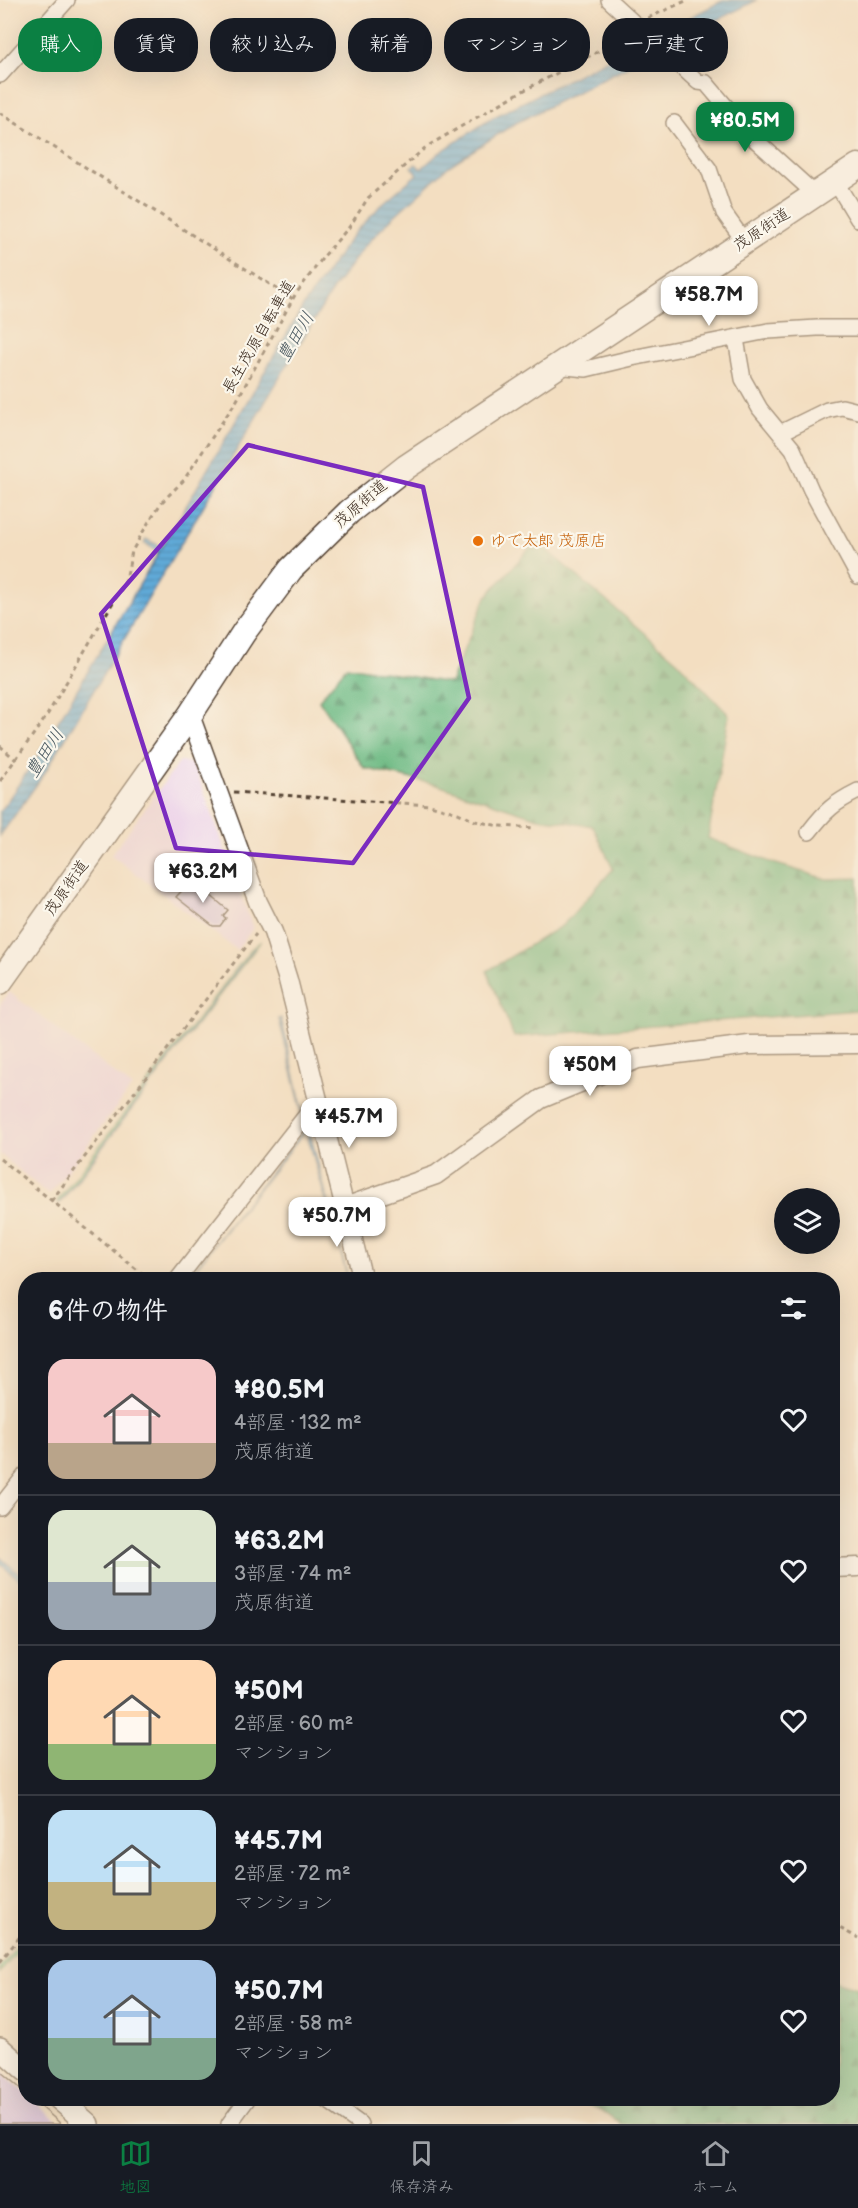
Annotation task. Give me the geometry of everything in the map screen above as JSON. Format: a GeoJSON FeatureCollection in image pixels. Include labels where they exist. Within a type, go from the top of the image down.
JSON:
{"type":"FeatureCollection","features":[{"type":"Feature","properties":{"kind":"main road","name":"茂原街道"},"geometry":{"type":"LineString","coordinates":[[0,982],[190,715],[244,632],[291,569],[349,512],[406,467],[858,165]]}},
{"type":"Feature","properties":{"kind":"main road"},"geometry":{"type":"LineString","coordinates":[[0,2048],[18,2064]]}},
{"type":"Feature","properties":{"kind":"main road"},"geometry":{"type":"LineString","coordinates":[[67,2106],[88,2124]]}},
{"type":"Feature","properties":{"kind":"street"},"geometry":{"type":"LineString","coordinates":[[0,75],[67,0]]}},
{"type":"Feature","properties":{"kind":"street"},"geometry":{"type":"LineString","coordinates":[[609,0],[628,18]]}},
{"type":"Feature","properties":{"kind":"street"},"geometry":{"type":"LineString","coordinates":[[687,72],[698,82],[706,83],[750,135],[825,188],[858,219]]}},
{"type":"Feature","properties":{"kind":"street"},"geometry":{"type":"LineString","coordinates":[[674,123],[709,169],[724,213],[744,241]]}},
{"type":"Feature","properties":{"kind":"street"},"geometry":{"type":"LineString","coordinates":[[557,366],[586,369],[768,331],[858,328]]}},
{"type":"Feature","properties":{"kind":"street"},"geometry":{"type":"LineString","coordinates":[[736,339],[743,379],[759,409],[793,448],[811,490],[858,576]]}},
{"type":"Feature","properties":{"kind":"street"},"geometry":{"type":"LineString","coordinates":[[780,433],[827,410],[842,407],[858,411]]}},
{"type":"Feature","properties":{"kind":"street"},"geometry":{"type":"LineString","coordinates":[[190,715],[258,902],[273,932],[288,980],[361,1272]]}},
{"type":"Feature","properties":{"kind":"street"},"geometry":{"type":"LineString","coordinates":[[810,832],[822,815],[836,802],[858,791]]}},
{"type":"Feature","properties":{"kind":"street"},"geometry":{"type":"LineString","coordinates":[[345,1207],[436,1175],[541,1099],[638,1059],[749,1045],[858,1044]]}},
{"type":"Feature","properties":{"kind":"street"},"geometry":{"type":"LineString","coordinates":[[183,1272],[318,1100]]}},
{"type":"Feature","properties":{"kind":"street"},"geometry":{"type":"LineString","coordinates":[[0,1507],[18,1484]]}},
{"type":"Feature","properties":{"kind":"street"},"geometry":{"type":"LineString","coordinates":[[840,1568],[858,1567]]}},
{"type":"Feature","properties":{"kind":"street"},"geometry":{"type":"LineString","coordinates":[[229,2124],[242,2106]]}},
{"type":"Feature","properties":{"kind":"street"},"geometry":{"type":"LineString","coordinates":[[335,2106],[360,2124]]}},
{"type":"Feature","properties":{"kind":"path","name":"長生茂原自転車道"},"geometry":{"type":"LineString","coordinates":[[652,18],[687,0]]}},
{"type":"Feature","properties":{"kind":"path","name":"長生茂原自転車道"},"geometry":{"type":"LineString","coordinates":[[0,781],[46,717],[126,580],[132,551],[151,518],[169,494],[183,481],[237,400],[293,299],[324,256],[350,226],[368,198],[426,147],[517,94],[602,49]]}},
{"type":"Feature","properties":{"kind":"path"},"geometry":{"type":"LineString","coordinates":[[0,113],[293,299]]}},
{"type":"Feature","properties":{"kind":"path"},"geometry":{"type":"LineString","coordinates":[[0,746],[16,760]]}},
{"type":"Feature","properties":{"kind":"path"},"geometry":{"type":"LineString","coordinates":[[217,791],[430,805],[458,813],[475,821],[499,826],[536,828]]}},
{"type":"Feature","properties":{"kind":"path"},"geometry":{"type":"LineString","coordinates":[[51,1201],[267,920]]}},
{"type":"Feature","properties":{"kind":"path"},"geometry":{"type":"LineString","coordinates":[[0,1159],[140,1272]]}},
{"type":"Feature","properties":{"kind":"path"},"geometry":{"type":"LineString","coordinates":[[840,1928],[858,1938]]}},
{"type":"Feature","properties":{"kind":"path"},"geometry":{"type":"LineString","coordinates":[[0,1962],[18,1939]]}},
{"type":"Feature","properties":{"kind":"highlighted area"},"geometry":{"type":"Polygon","coordinates":[[[248,445],[423,487],[469,698],[353,863],[176,848],[101,614],[248,445]]]}},
{"type":"Feature","properties":{"kind":"shaded area"},"geometry":{"type":"Polygon","coordinates":[[[180,761],[194,764],[253,928],[237,950],[111,855],[180,761]]]}},
{"type":"Feature","properties":{"kind":"shaded area"},"geometry":{"type":"Polygon","coordinates":[[[9,992],[132,1087],[49,1195],[0,1154],[0,1005],[9,992]]]}},
{"type":"Feature","properties":{"kind":"green space"},"geometry":{"type":"Polygon","coordinates":[[[536,541],[677,661],[729,715],[708,838],[773,863],[826,879],[858,878],[858,1010],[514,1037],[487,971],[563,925],[613,869],[593,826],[538,818],[434,784],[364,768],[319,700],[347,666],[450,683],[486,597],[536,541]]]}},
{"type":"Feature","properties":{"kind":"green space"},"geometry":{"type":"Polygon","coordinates":[[[261,941],[59,1203],[57,1201],[252,948],[261,941]]]}},
{"type":"Feature","properties":{"kind":"green space"},"geometry":{"type":"Polygon","coordinates":[[[18,1944],[18,1950],[0,1973],[0,1968],[18,1944]]]}},
{"type":"Feature","properties":{"kind":"green space"},"geometry":{"type":"Polygon","coordinates":[[[840,1983],[858,1988],[858,2124],[622,2124],[591,2106],[840,2106],[840,1983]]]}},
{"type":"Feature","properties":{"kind":"water"},"geometry":{"type":"Polygon","coordinates":[[[724,0],[757,0],[722,18],[689,18],[724,0]]]}},
{"type":"Feature","properties":{"kind":"water","name":"豊田川"},"geometry":{"type":"Polygon","coordinates":[[[602,62],[602,72],[616,72],[514,124],[449,166],[364,247],[333,289],[305,335],[44,774],[0,836],[0,812],[35,760],[159,552],[144,543],[146,539],[162,547],[303,306],[352,236],[383,203],[417,174],[412,167],[416,164],[421,169],[439,153],[492,118],[582,72],[590,72],[590,68],[602,62]]]}},
{"type":"Feature","properties":{"kind":"water"},"geometry":{"type":"Polygon","coordinates":[[[255,947],[60,1203],[59,1203],[255,947]]]}},
{"type":"Feature","properties":{"kind":"water"},"geometry":{"type":"Polygon","coordinates":[[[281,1018],[303,1110],[302,1112],[279,1019],[281,1018]]]}},
{"type":"Feature","properties":{"kind":"water"},"geometry":{"type":"Polygon","coordinates":[[[305,1128],[309,1129],[346,1272],[306,1130],[192,1272],[305,1128]]]}},
{"type":"Feature","properties":{"kind":"water"},"geometry":{"type":"Polygon","coordinates":[[[0,1557],[18,1572],[18,1578],[0,1564],[0,1557]]]}},
{"type":"Feature","properties":{"kind":"building"},"geometry":{"type":"Polygon","coordinates":[[[192,880],[228,910],[220,926],[213,926],[176,897],[192,880]]]}},
{"type":"Feature","properties":{"kind":"building"},"geometry":{"type":"Polygon","coordinates":[[[0,2071],[18,2086],[18,2106],[40,2106],[61,2124],[0,2124],[0,2071]]]}},
{"type":"Feature","properties":{"kind":"place","name":"ゆで太郎 茂原店"},"geometry":{"type":"Point","coordinates":[478,541]}}]}
